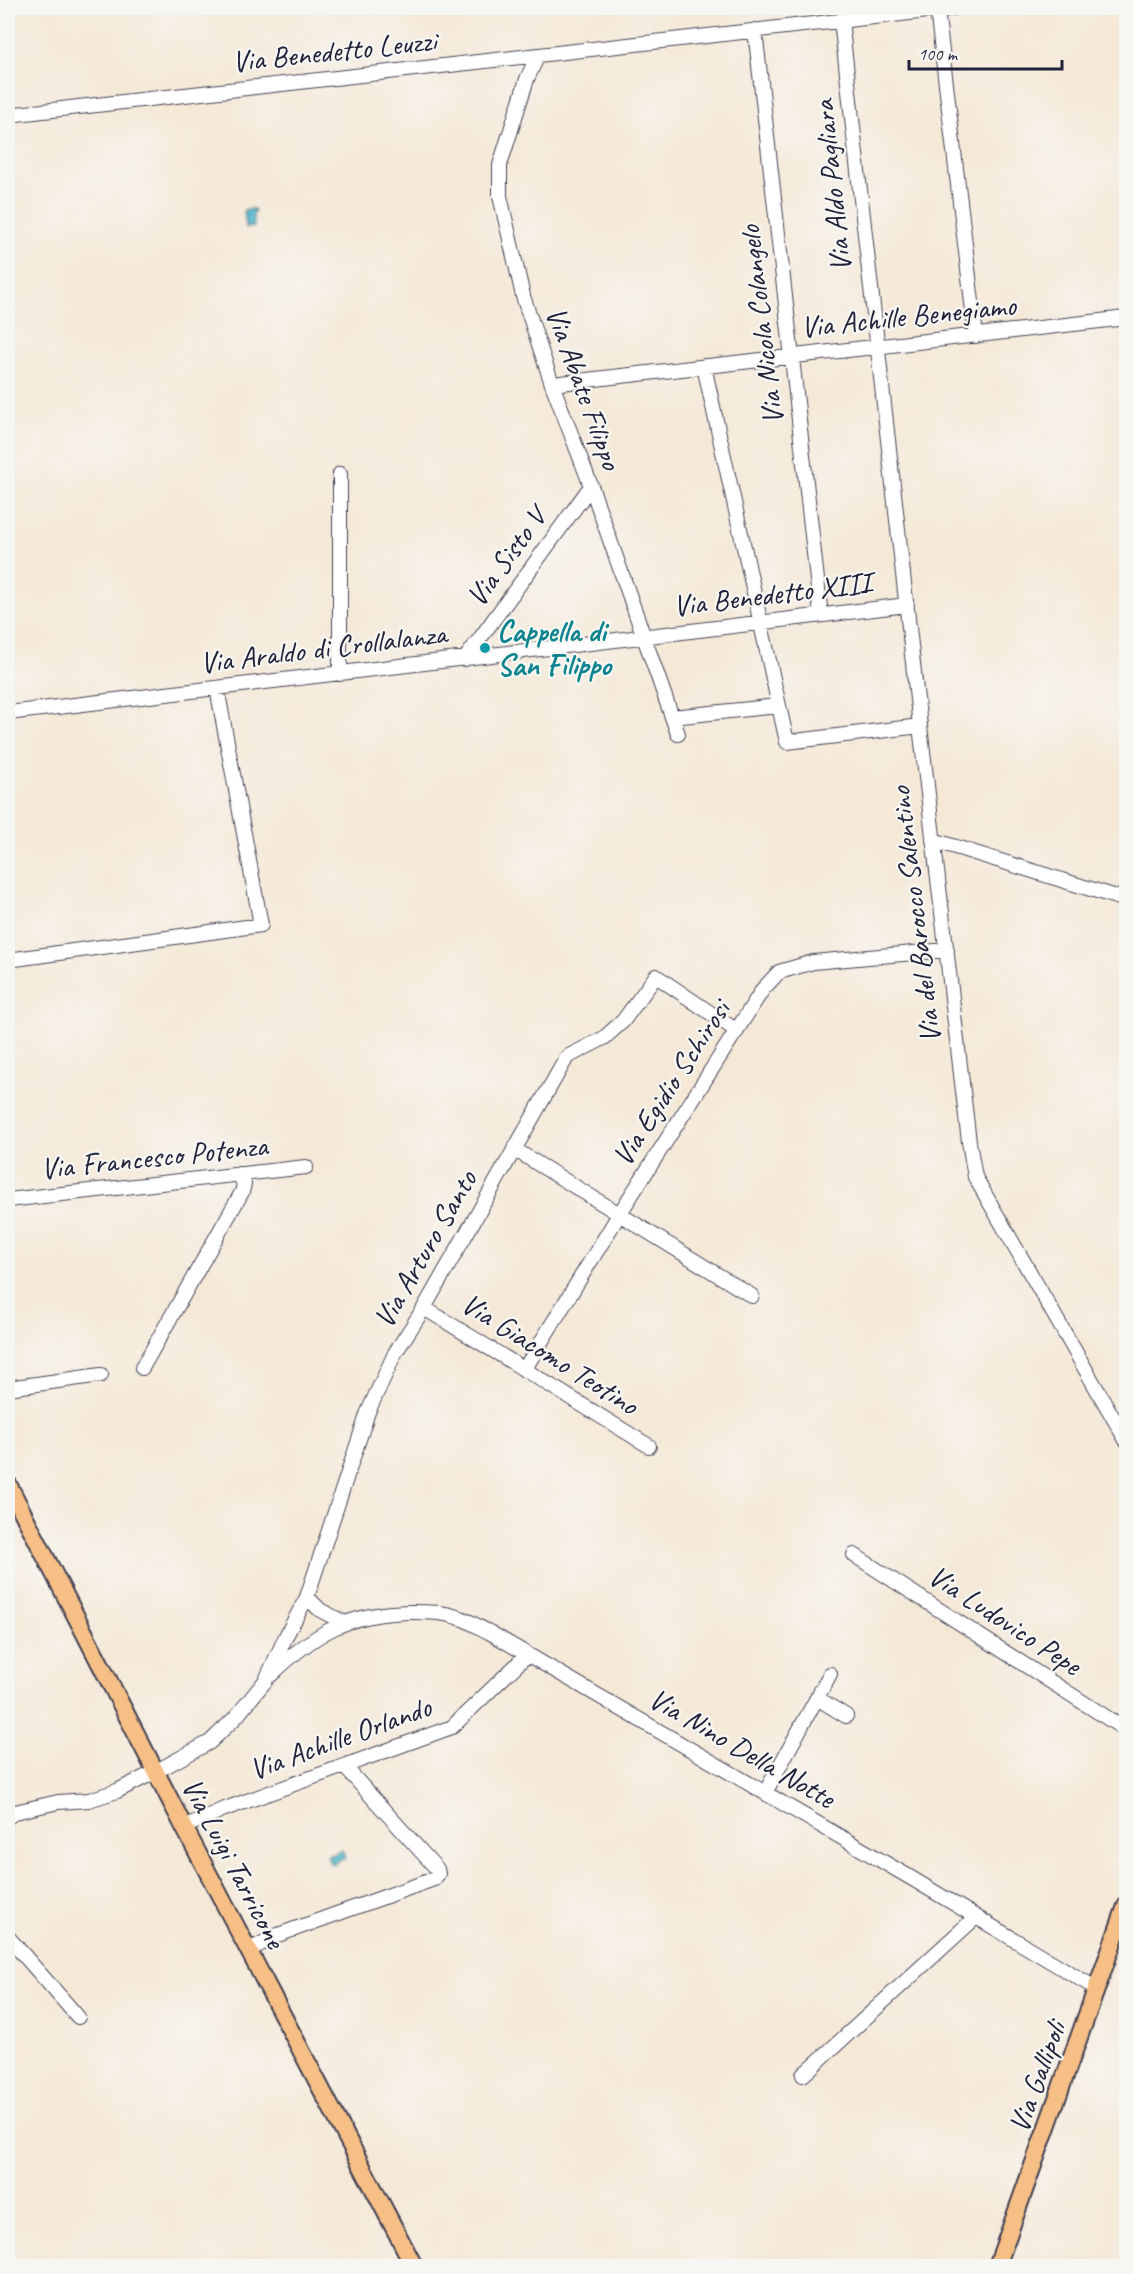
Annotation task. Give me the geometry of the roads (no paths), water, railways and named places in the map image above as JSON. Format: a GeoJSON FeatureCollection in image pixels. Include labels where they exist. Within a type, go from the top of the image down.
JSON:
{"type":"FeatureCollection","features":[{"type":"Feature","properties":{"kind":"main road","name":"Via Luigi Tarricone"},"geometry":{"type":"LineString","coordinates":[[8,1484],[155,1772],[414,2266]]}},
{"type":"Feature","properties":{"kind":"main road","name":"Via Gallipoli"},"geometry":{"type":"LineString","coordinates":[[997,2266],[1126,1906]]}},
{"type":"Feature","properties":{"kind":"street","name":"Via Benedetto Leuzzi"},"geometry":{"type":"LineString","coordinates":[[8,115],[954,8]]}},
{"type":"Feature","properties":{"kind":"street"},"geometry":{"type":"LineString","coordinates":[[937,9],[976,336]]}},
{"type":"Feature","properties":{"kind":"street","name":"Via Aldo Pagliara"},"geometry":{"type":"LineString","coordinates":[[842,20],[877,346]]}},
{"type":"Feature","properties":{"kind":"street","name":"Via Nicola Colangelo"},"geometry":{"type":"LineString","coordinates":[[755,30],[821,615]]}},
{"type":"Feature","properties":{"kind":"street","name":"Via Abate Filippo"},"geometry":{"type":"LineString","coordinates":[[538,55],[527,79],[500,165],[498,177],[500,196],[522,297],[678,735]]}},
{"type":"Feature","properties":{"kind":"street","name":"Via Achille Benegiamo"},"geometry":{"type":"LineString","coordinates":[[552,384],[1126,318]]}},
{"type":"Feature","properties":{"kind":"street","name":"Via del Barocco Salentino"},"geometry":{"type":"LineString","coordinates":[[877,346],[933,840],[975,1177],[1126,1440]]}},
{"type":"Feature","properties":{"kind":"street"},"geometry":{"type":"LineString","coordinates":[[704,366],[787,742],[920,726]]}},
{"type":"Feature","properties":{"kind":"street"},"geometry":{"type":"LineString","coordinates":[[340,474],[340,674]]}},
{"type":"Feature","properties":{"kind":"street","name":"Via Sisto V"},"geometry":{"type":"LineString","coordinates":[[465,659],[591,486]]}},
{"type":"Feature","properties":{"kind":"street","name":"Via Benedetto XIII"},"geometry":{"type":"LineString","coordinates":[[644,637],[907,605]]}},
{"type":"Feature","properties":{"kind":"street","name":"Via Araldo di Crollalanza"},"geometry":{"type":"LineString","coordinates":[[8,712],[644,637]]}},
{"type":"Feature","properties":{"kind":"street"},"geometry":{"type":"LineString","coordinates":[[8,960],[261,925],[217,688]]}},
{"type":"Feature","properties":{"kind":"street"},"geometry":{"type":"LineString","coordinates":[[672,717],[778,706]]}},
{"type":"Feature","properties":{"kind":"street"},"geometry":{"type":"LineString","coordinates":[[933,840],[1126,900]]}},
{"type":"Feature","properties":{"kind":"street","name":"Via Egidio Schirosi"},"geometry":{"type":"LineString","coordinates":[[524,1370],[620,1213],[763,989],[779,972],[813,962],[947,950]]}},
{"type":"Feature","properties":{"kind":"street","name":"Via Arturo Santo"},"geometry":{"type":"LineString","coordinates":[[266,1680],[286,1634],[307,1597],[368,1412],[395,1353],[518,1150],[567,1058],[604,1038],[623,1021],[656,976],[737,1031]]}},
{"type":"Feature","properties":{"kind":"street"},"geometry":{"type":"LineString","coordinates":[[518,1150],[752,1296]]}},
{"type":"Feature","properties":{"kind":"street","name":"Via Francesco Potenza"},"geometry":{"type":"LineString","coordinates":[[8,1200],[306,1167]]}},
{"type":"Feature","properties":{"kind":"street"},"geometry":{"type":"LineString","coordinates":[[142,1368],[242,1192],[244,1184],[240,1174]]}},
{"type":"Feature","properties":{"kind":"street","name":"Via Giacomo Teotino"},"geometry":{"type":"LineString","coordinates":[[424,1308],[649,1446]]}},
{"type":"Feature","properties":{"kind":"street"},"geometry":{"type":"LineString","coordinates":[[8,1388],[101,1375]]}},
{"type":"Feature","properties":{"kind":"street","name":"Via Ludovico Pepe"},"geometry":{"type":"LineString","coordinates":[[854,1555],[1126,1730]]}},
{"type":"Feature","properties":{"kind":"street"},"geometry":{"type":"LineString","coordinates":[[307,1597],[320,1610],[343,1622]]}},
{"type":"Feature","properties":{"kind":"street","name":"Via Nino Della Notte"},"geometry":{"type":"LineString","coordinates":[[343,1622],[387,1612],[434,1612],[460,1618],[765,1793],[1097,1989]]}},
{"type":"Feature","properties":{"kind":"street","name":"Via Arturo Santo"},"geometry":{"type":"LineString","coordinates":[[8,1817],[15,1812],[57,1802],[89,1800],[117,1791],[210,1742],[236,1717],[266,1680],[290,1656],[315,1637],[343,1622]]}},
{"type":"Feature","properties":{"kind":"street","name":"Via Achille Orlando"},"geometry":{"type":"LineString","coordinates":[[184,1827],[222,1810],[452,1727],[527,1655]]}},
{"type":"Feature","properties":{"kind":"street"},"geometry":{"type":"LineString","coordinates":[[765,1793],[831,1674]]}},
{"type":"Feature","properties":{"kind":"street"},"geometry":{"type":"LineString","coordinates":[[817,1698],[846,1716]]}},
{"type":"Feature","properties":{"kind":"street"},"geometry":{"type":"LineString","coordinates":[[249,1950],[278,1935],[434,1879],[438,1874],[437,1869],[344,1766]]}},
{"type":"Feature","properties":{"kind":"street"},"geometry":{"type":"LineString","coordinates":[[803,2075],[976,1917]]}},
{"type":"Feature","properties":{"kind":"street"},"geometry":{"type":"LineString","coordinates":[[8,1937],[78,2017]]}},
{"type":"Feature","properties":{"kind":"water"},"geometry":{"type":"Polygon","coordinates":[[[254,209],[254,227],[246,228],[244,210],[254,209]]]}},
{"type":"Feature","properties":{"kind":"water"},"geometry":{"type":"Polygon","coordinates":[[[342,1850],[345,1858],[336,1861],[335,1864],[330,1863],[327,1855],[342,1850]]]}},
{"type":"Feature","properties":{"kind":"place","name":"Cappella di San Filippo"},"geometry":{"type":"Point","coordinates":[485,648]}}]}
